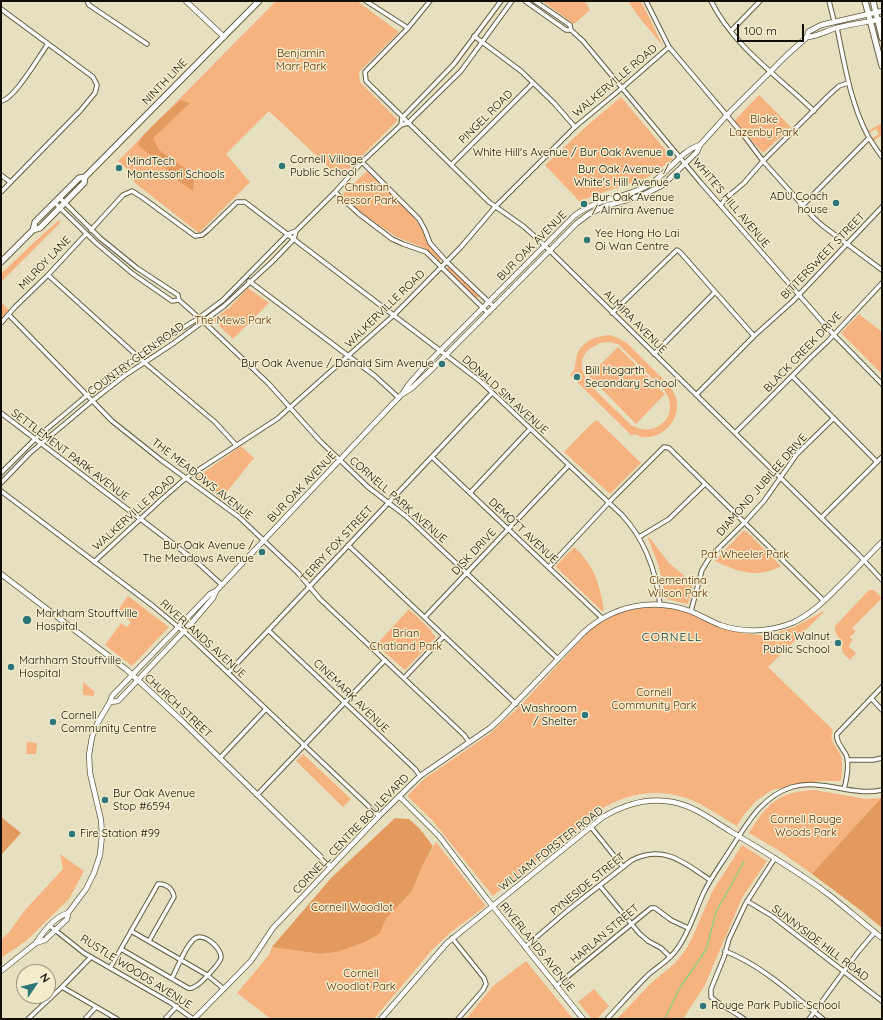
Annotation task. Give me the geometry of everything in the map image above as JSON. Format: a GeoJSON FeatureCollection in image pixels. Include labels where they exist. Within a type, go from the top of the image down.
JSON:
{"type":"FeatureCollection","features":[{"type":"Feature","properties":{"kind":"main road","name":"NINTH LINE"},"geometry":{"type":"LineString","coordinates":[[1,262],[33,230],[40,228],[65,203],[84,183],[85,177],[260,1]]}},
{"type":"Feature","properties":{"kind":"main road"},"geometry":{"type":"LineString","coordinates":[[865,1],[882,66]]}},
{"type":"Feature","properties":{"kind":"main road"},"geometry":{"type":"LineString","coordinates":[[873,1],[875,12],[880,19],[882,38]]}},
{"type":"Feature","properties":{"kind":"main road","name":"NINTH LINE"},"geometry":{"type":"LineString","coordinates":[[33,230],[35,222],[79,178],[85,177]]}},
{"type":"Feature","properties":{"kind":"street"},"geometry":{"type":"LineString","coordinates":[[87,1],[89,5],[147,44]]}},
{"type":"Feature","properties":{"kind":"street"},"geometry":{"type":"LineString","coordinates":[[186,1],[224,36]]}},
{"type":"Feature","properties":{"kind":"street"},"geometry":{"type":"LineString","coordinates":[[366,1],[408,28],[430,1]]}},
{"type":"Feature","properties":{"kind":"street"},"geometry":{"type":"LineString","coordinates":[[401,125],[454,64],[501,1]]}},
{"type":"Feature","properties":{"kind":"street","name":"COUNTRY GLEN ROAD"},"geometry":{"type":"LineString","coordinates":[[1,473],[35,439],[110,376],[199,318],[223,300],[291,236],[335,192],[362,162],[405,120],[461,71],[512,1]]}},
{"type":"Feature","properties":{"kind":"street","name":"WHITE'S HILL AVENUE"},"geometry":{"type":"LineString","coordinates":[[525,1],[566,30],[571,30]]}},
{"type":"Feature","properties":{"kind":"street","name":"WHITE'S HILL AVENUE"},"geometry":{"type":"LineString","coordinates":[[535,1],[570,25],[571,30],[584,41],[686,163],[688,169],[834,335],[882,384]]}},
{"type":"Feature","properties":{"kind":"street"},"geometry":{"type":"LineString","coordinates":[[646,1],[669,47],[727,115],[763,161],[823,226],[882,270]]}},
{"type":"Feature","properties":{"kind":"street"},"geometry":{"type":"LineString","coordinates":[[711,1],[718,14],[749,52],[814,111]]}},
{"type":"Feature","properties":{"kind":"street"},"geometry":{"type":"LineString","coordinates":[[731,31],[760,1]]}},
{"type":"Feature","properties":{"kind":"street"},"geometry":{"type":"LineString","coordinates":[[829,1],[834,21]]}},
{"type":"Feature","properties":{"kind":"street"},"geometry":{"type":"LineString","coordinates":[[1,9],[93,77],[97,85],[95,93],[80,111],[1,192]]}},
{"type":"Feature","properties":{"kind":"street","name":"BUR OAK AVENUE"},"geometry":{"type":"LineString","coordinates":[[400,397],[412,388],[446,355],[577,223],[589,214],[605,206],[647,194],[663,185],[697,152],[700,145],[727,115],[806,38],[808,32],[821,25],[834,21],[882,11]]}},
{"type":"Feature","properties":{"kind":"street","name":"BUR OAK AVENUE"},"geometry":{"type":"LineString","coordinates":[[806,38],[837,28],[880,19]]}},
{"type":"Feature","properties":{"kind":"street","name":"ALMIRA AVENUE"},"geometry":{"type":"LineString","coordinates":[[408,28],[365,72],[366,81],[495,207],[523,226],[544,246],[735,433],[882,580]]}},
{"type":"Feature","properties":{"kind":"street"},"geometry":{"type":"LineString","coordinates":[[837,28],[848,83],[857,112],[869,138],[882,157]]}},
{"type":"Feature","properties":{"kind":"street"},"geometry":{"type":"LineString","coordinates":[[474,36],[521,71],[554,103],[574,127]]}},
{"type":"Feature","properties":{"kind":"street"},"geometry":{"type":"LineString","coordinates":[[1,102],[5,101],[15,91],[48,44]]}},
{"type":"Feature","properties":{"kind":"street","name":"WALKERVILLE ROAD"},"geometry":{"type":"LineString","coordinates":[[94,562],[186,478],[277,419],[289,406],[394,315],[461,247],[495,207],[574,127],[669,47]]}},
{"type":"Feature","properties":{"kind":"street","name":"PINGEL ROAD"},"geometry":{"type":"LineString","coordinates":[[451,165],[534,83]]}},
{"type":"Feature","properties":{"kind":"street"},"geometry":{"type":"LineString","coordinates":[[721,205],[725,199],[744,183],[763,161],[839,86],[848,83]]}},
{"type":"Feature","properties":{"kind":"street"},"geometry":{"type":"LineString","coordinates":[[803,205],[869,138]]}},
{"type":"Feature","properties":{"kind":"street","name":"BUR OAK AVENUE"},"geometry":{"type":"LineString","coordinates":[[36,943],[45,940],[67,919],[68,913],[86,889],[94,873],[100,854],[102,836],[101,820],[90,773],[89,755],[92,737],[97,724],[112,696],[210,594],[216,591],[264,541],[400,397],[409,384],[441,350],[580,211],[594,204],[645,187],[657,180],[692,147],[700,145]]}},
{"type":"Feature","properties":{"kind":"street"},"geometry":{"type":"LineString","coordinates":[[362,162],[419,219],[430,243],[446,261],[494,307]]}},
{"type":"Feature","properties":{"kind":"street"},"geometry":{"type":"LineString","coordinates":[[1,175],[10,182]]}},
{"type":"Feature","properties":{"kind":"street","name":"DONALD SIM AVENUE"},"geometry":{"type":"LineString","coordinates":[[91,230],[123,195],[132,191],[195,236],[207,231],[237,202],[245,202],[480,381],[628,521],[639,537],[652,566],[660,604]]}},
{"type":"Feature","properties":{"kind":"street"},"geometry":{"type":"LineString","coordinates":[[335,192],[358,214],[392,239],[426,252],[488,313]]}},
{"type":"Feature","properties":{"kind":"street","name":"CORNELL PARK AVENUE"},"geometry":{"type":"LineString","coordinates":[[60,198],[91,230],[137,268],[178,295],[179,300],[269,384],[316,437],[373,492],[407,517],[558,659]]}},
{"type":"Feature","properties":{"kind":"street","name":"CORNELL PARK AVENUE"},"geometry":{"type":"LineString","coordinates":[[55,203],[86,234],[133,274],[172,301],[179,300]]}},
{"type":"Feature","properties":{"kind":"street","name":"BITTERSWEET STREET"},"geometry":{"type":"LineString","coordinates":[[754,336],[798,295],[882,208]]}},
{"type":"Feature","properties":{"kind":"street","name":"COUNTRY GLEN ROAD"},"geometry":{"type":"LineString","coordinates":[[1,483],[30,453],[92,401],[124,376],[204,322],[224,306],[273,261],[296,231]]}},
{"type":"Feature","properties":{"kind":"street","name":"MILROY LANE"},"geometry":{"type":"LineString","coordinates":[[1,323],[86,234]]}},
{"type":"Feature","properties":{"kind":"street"},"geometry":{"type":"LineString","coordinates":[[612,313],[676,250],[680,252],[754,336],[696,395]]}},
{"type":"Feature","properties":{"kind":"street"},"geometry":{"type":"LineString","coordinates":[[48,275],[138,357],[216,422],[236,445]]}},
{"type":"Feature","properties":{"kind":"street"},"geometry":{"type":"LineString","coordinates":[[246,277],[400,397]]}},
{"type":"Feature","properties":{"kind":"street","name":"BLACK CREEK DRIVE"},"geometry":{"type":"LineString","coordinates":[[735,433],[834,335],[882,283]]}},
{"type":"Feature","properties":{"kind":"street"},"geometry":{"type":"LineString","coordinates":[[654,354],[715,292]]}},
{"type":"Feature","properties":{"kind":"street","name":"THE MEADOWS AVENUE"},"geometry":{"type":"LineString","coordinates":[[9,315],[87,396],[122,429],[238,517],[264,541],[298,573],[320,599],[464,735],[469,742]]}},
{"type":"Feature","properties":{"kind":"street"},"geometry":{"type":"LineString","coordinates":[[792,376],[877,462]]}},
{"type":"Feature","properties":{"kind":"street","name":"TERRY FOX STREET"},"geometry":{"type":"LineString","coordinates":[[228,673],[492,393]]}},
{"type":"Feature","properties":{"kind":"street","name":"SETTLEMENT PARK AVENUE"},"geometry":{"type":"LineString","coordinates":[[1,413],[197,562],[222,585]]}},
{"type":"Feature","properties":{"kind":"street","name":"DIAMOND JUBILEE DRIVE"},"geometry":{"type":"LineString","coordinates":[[690,611],[702,570],[710,557],[764,501],[797,454],[834,418]]}},
{"type":"Feature","properties":{"kind":"street"},"geometry":{"type":"LineString","coordinates":[[470,493],[530,429]]}},
{"type":"Feature","properties":{"kind":"street"},"geometry":{"type":"LineString","coordinates":[[549,567],[664,447],[669,448],[824,601]]}},
{"type":"Feature","properties":{"kind":"street","name":"DEMOTT AVENUE"},"geometry":{"type":"LineString","coordinates":[[432,457],[602,618]]}},
{"type":"Feature","properties":{"kind":"street"},"geometry":{"type":"LineString","coordinates":[[821,518],[882,457]]}},
{"type":"Feature","properties":{"kind":"street","name":"DISK DRIVE"},"geometry":{"type":"LineString","coordinates":[[425,617],[569,465]]}},
{"type":"Feature","properties":{"kind":"street"},"geometry":{"type":"LineString","coordinates":[[639,537],[669,519],[705,484]]}},
{"type":"Feature","properties":{"kind":"street","name":"RIVERLANDS AVENUE"},"geometry":{"type":"LineString","coordinates":[[1,491],[154,606],[228,673],[379,816]]}},
{"type":"Feature","properties":{"kind":"street","name":"CORNELL CENTRE BOULEVARD"},"geometry":{"type":"LineString","coordinates":[[194,1019],[251,961],[276,924],[399,796],[420,776],[494,724],[516,704],[583,633],[602,618],[616,611],[631,607],[644,604],[660,604],[690,611],[712,621],[743,630],[764,630],[778,627],[795,621],[808,614],[824,601],[882,542]]}},
{"type":"Feature","properties":{"kind":"street"},"geometry":{"type":"LineString","coordinates":[[348,545],[516,704]]}},
{"type":"Feature","properties":{"kind":"street","name":"CHURCH STREET"},"geometry":{"type":"LineString","coordinates":[[1,574],[132,675],[220,758],[331,867]]}},
{"type":"Feature","properties":{"kind":"street","name":"BUR OAK AVENUE"},"geometry":{"type":"LineString","coordinates":[[110,702],[118,701],[184,632],[213,598],[216,591]]}},
{"type":"Feature","properties":{"kind":"street","name":"CINEMARK AVENUE"},"geometry":{"type":"LineString","coordinates":[[268,630],[415,769],[420,776]]}},
{"type":"Feature","properties":{"kind":"street"},"geometry":{"type":"LineString","coordinates":[[404,678],[444,636]]}},
{"type":"Feature","properties":{"kind":"street"},"geometry":{"type":"LineString","coordinates":[[257,795],[385,660]]}},
{"type":"Feature","properties":{"kind":"street"},"geometry":{"type":"LineString","coordinates":[[844,789],[848,772],[847,760],[838,741],[837,734],[882,687]]}},
{"type":"Feature","properties":{"kind":"street"},"geometry":{"type":"LineString","coordinates":[[871,698],[882,710]]}},
{"type":"Feature","properties":{"kind":"street"},"geometry":{"type":"LineString","coordinates":[[220,758],[266,709]]}},
{"type":"Feature","properties":{"kind":"street"},"geometry":{"type":"LineString","coordinates":[[847,760],[852,759],[866,761],[882,758]]}},
{"type":"Feature","properties":{"kind":"street"},"geometry":{"type":"LineString","coordinates":[[606,1019],[648,975],[670,957],[681,943],[710,880],[751,818],[762,805],[780,792],[793,787],[809,784],[824,784],[862,792],[882,790]]}},
{"type":"Feature","properties":{"kind":"street","name":"RIVERLANDS AVENUE"},"geometry":{"type":"LineString","coordinates":[[399,796],[439,836],[492,906],[583,1019]]}},
{"type":"Feature","properties":{"kind":"street","name":"WILLIAM FORSTER ROAD"},"geometry":{"type":"LineString","coordinates":[[380,1019],[439,950],[452,938],[591,827],[613,812],[627,805],[645,801],[677,803],[690,808],[739,836],[775,858],[828,894],[882,938]]}},
{"type":"Feature","properties":{"kind":"street"},"geometry":{"type":"LineString","coordinates":[[591,827],[623,867]]}},
{"type":"Feature","properties":{"kind":"street","name":"PYNESIDE STREET"},"geometry":{"type":"LineString","coordinates":[[525,947],[632,860],[645,855],[663,854],[677,859],[710,880]]}},
{"type":"Feature","properties":{"kind":"street"},"geometry":{"type":"LineString","coordinates":[[744,1019],[711,997],[710,989],[729,939],[747,901],[775,858]]}},
{"type":"Feature","properties":{"kind":"street"},"geometry":{"type":"LineString","coordinates":[[156,880],[158,884]]}},
{"type":"Feature","properties":{"kind":"street"},"geometry":{"type":"LineString","coordinates":[[110,968],[158,884]]}},
{"type":"Feature","properties":{"kind":"street"},"geometry":{"type":"LineString","coordinates":[[149,941],[174,896],[172,891],[166,885],[158,884]]}},
{"type":"Feature","properties":{"kind":"street"},"geometry":{"type":"LineString","coordinates":[[600,886],[643,938],[661,948],[670,957]]}},
{"type":"Feature","properties":{"kind":"street","name":"SUNNYSIDE HILL ROAD"},"geometry":{"type":"LineString","coordinates":[[747,901],[772,916],[882,1001]]}},
{"type":"Feature","properties":{"kind":"street","name":"HARLAN STREET"},"geometry":{"type":"LineString","coordinates":[[556,986],[650,908],[655,908],[671,920],[688,928]]}},
{"type":"Feature","properties":{"kind":"street","name":"BUR OAK AVENUE"},"geometry":{"type":"LineString","coordinates":[[1,971],[36,943],[50,926],[62,915],[68,913]]}},
{"type":"Feature","properties":{"kind":"street","name":"RUSTLE WOODS AVENUE"},"geometry":{"type":"LineString","coordinates":[[50,926],[91,957],[177,1006],[194,1019]]}},
{"type":"Feature","properties":{"kind":"street"},"geometry":{"type":"LineString","coordinates":[[131,931],[207,975],[224,989]]}},
{"type":"Feature","properties":{"kind":"street"},"geometry":{"type":"LineString","coordinates":[[809,1019],[858,952],[875,932]]}},
{"type":"Feature","properties":{"kind":"street"},"geometry":{"type":"LineString","coordinates":[[121,949],[172,978],[192,988],[196,986],[219,962],[221,955],[206,938],[199,936],[194,939],[172,978]]}},
{"type":"Feature","properties":{"kind":"street"},"geometry":{"type":"LineString","coordinates":[[452,938],[484,978],[486,984],[483,990],[458,1019]]}},
{"type":"Feature","properties":{"kind":"street"},"geometry":{"type":"LineString","coordinates":[[725,951],[742,957],[754,964],[823,1019]]}},
{"type":"Feature","properties":{"kind":"street"},"geometry":{"type":"LineString","coordinates":[[28,1019],[91,957]]}},
{"type":"Feature","properties":{"kind":"street"},"geometry":{"type":"LineString","coordinates":[[62,987],[117,1019]]}},
{"type":"Feature","properties":{"kind":"street"},"geometry":{"type":"LineString","coordinates":[[165,1019],[177,1006]]}},
{"type":"Feature","properties":{"kind":"street"},"geometry":{"type":"LineString","coordinates":[[85,1019],[96,1007]]}},
{"type":"Feature","properties":{"kind":"green space","name":"Benjamin Marr Park"},"geometry":{"type":"Polygon","coordinates":[[[276,1],[357,1],[399,32],[359,72],[360,82],[398,120],[340,178],[269,111],[226,154],[250,182],[199,233],[135,183],[128,170],[118,161],[276,1]]]}},
{"type":"Feature","properties":{"kind":"green space"},"geometry":{"type":"Polygon","coordinates":[[[542,1],[585,1],[590,10],[574,24],[542,1]]]}},
{"type":"Feature","properties":{"kind":"green space"},"geometry":{"type":"Polygon","coordinates":[[[628,1],[641,1],[663,46],[638,16],[628,1]]]}},
{"type":"Feature","properties":{"kind":"green space","name":"Blake Lazenby Park"},"geometry":{"type":"Polygon","coordinates":[[[759,95],[791,127],[763,153],[734,121],[759,95]]]}},
{"type":"Feature","properties":{"kind":"green space"},"geometry":{"type":"Polygon","coordinates":[[[621,97],[673,159],[647,178],[592,196],[580,202],[545,165],[590,123],[621,97]]]}},
{"type":"Feature","properties":{"kind":"green space"},"geometry":{"type":"Polygon","coordinates":[[[181,100],[190,103],[153,138],[159,150],[190,172],[194,178],[193,191],[173,177],[164,167],[138,145],[140,140],[150,128],[181,100]]]}},
{"type":"Feature","properties":{"kind":"green space"},"geometry":{"type":"Polygon","coordinates":[[[882,123],[882,135],[873,141],[872,138],[879,134],[876,129],[869,133],[868,131],[882,123]]]}},
{"type":"Feature","properties":{"kind":"green space","name":"Christian Ressor Park"},"geometry":{"type":"Polygon","coordinates":[[[367,171],[412,215],[441,259],[439,262],[424,248],[397,237],[365,216],[342,195],[367,171]]]}},
{"type":"Feature","properties":{"kind":"green space"},"geometry":{"type":"Polygon","coordinates":[[[59,220],[60,223],[1,282],[1,274],[59,220]]]}},
{"type":"Feature","properties":{"kind":"green space"},"geometry":{"type":"Polygon","coordinates":[[[448,266],[479,296],[476,299],[447,270],[448,266]]]}},
{"type":"Feature","properties":{"kind":"green space","name":"The Mews Park"},"geometry":{"type":"Polygon","coordinates":[[[248,288],[269,303],[233,339],[213,320],[230,307],[248,288]]]}},
{"type":"Feature","properties":{"kind":"green space"},"geometry":{"type":"Polygon","coordinates":[[[1,302],[9,310],[2,317],[1,317],[1,302]]]}},
{"type":"Feature","properties":{"kind":"green space"},"geometry":{"type":"Polygon","coordinates":[[[859,314],[882,332],[882,374],[841,333],[859,314]]]}},
{"type":"Feature","properties":{"kind":"green space"},"geometry":{"type":"Polygon","coordinates":[[[610,335],[627,343],[670,386],[675,394],[677,410],[672,422],[663,432],[650,437],[642,437],[634,434],[632,436],[570,375],[574,370],[577,354],[583,345],[593,339],[610,335]],[[609,342],[600,343],[591,348],[586,352],[582,360],[582,370],[587,382],[631,425],[646,430],[653,429],[664,422],[669,415],[670,402],[668,397],[665,391],[618,344],[609,342]]]}},
{"type":"Feature","properties":{"kind":"green space"},"geometry":{"type":"Polygon","coordinates":[[[618,347],[665,394],[636,424],[589,376],[618,347]]]}},
{"type":"Feature","properties":{"kind":"green space"},"geometry":{"type":"Polygon","coordinates":[[[597,420],[641,463],[610,494],[564,452],[590,425],[597,420]]]}},
{"type":"Feature","properties":{"kind":"green space"},"geometry":{"type":"Polygon","coordinates":[[[241,446],[254,458],[221,499],[196,478],[241,446]]]}},
{"type":"Feature","properties":{"kind":"green space","name":"Pat Wheeler Park"},"geometry":{"type":"Polygon","coordinates":[[[743,531],[746,531],[781,566],[772,570],[756,573],[740,571],[715,561],[743,531]]]}},
{"type":"Feature","properties":{"kind":"green space","name":"Clementina Wilson Park"},"geometry":{"type":"Polygon","coordinates":[[[649,537],[669,563],[693,583],[688,604],[666,599],[659,567],[648,538],[649,537]]]}},
{"type":"Feature","properties":{"kind":"green space"},"geometry":{"type":"Polygon","coordinates":[[[574,547],[587,561],[595,576],[604,610],[602,611],[556,566],[574,547]]]}},
{"type":"Feature","properties":{"kind":"green space"},"geometry":{"type":"Polygon","coordinates":[[[869,590],[874,590],[882,598],[852,628],[856,631],[850,637],[853,640],[849,647],[856,653],[850,660],[843,653],[841,643],[835,631],[835,626],[869,590]]]}},
{"type":"Feature","properties":{"kind":"green space"},"geometry":{"type":"Polygon","coordinates":[[[128,596],[169,627],[132,666],[105,645],[121,623],[127,627],[131,622],[117,611],[128,596]]]}},
{"type":"Feature","properties":{"kind":"green space","name":"Cornell Community Park"},"geometry":{"type":"Polygon","coordinates":[[[656,606],[672,608],[689,613],[741,633],[766,636],[794,627],[826,610],[768,667],[833,730],[832,740],[842,759],[841,781],[819,781],[772,790],[757,800],[743,816],[737,826],[700,804],[681,797],[656,793],[632,796],[608,805],[597,812],[493,896],[432,820],[407,796],[424,779],[488,735],[519,707],[592,628],[622,612],[656,606]]]}},
{"type":"Feature","properties":{"kind":"green space","name":"Brian Chatland Park"},"geometry":{"type":"Polygon","coordinates":[[[409,609],[432,631],[431,632],[436,637],[405,670],[376,645],[409,609]]]}},
{"type":"Feature","properties":{"kind":"green space"},"geometry":{"type":"Polygon","coordinates":[[[83,682],[94,691],[94,696],[83,695],[83,682]]]}},
{"type":"Feature","properties":{"kind":"green space"},"geometry":{"type":"Polygon","coordinates":[[[27,742],[37,743],[36,754],[26,754],[27,742]]]}},
{"type":"Feature","properties":{"kind":"green space"},"geometry":{"type":"Polygon","coordinates":[[[303,754],[351,799],[343,807],[296,761],[303,754]]]}},
{"type":"Feature","properties":{"kind":"green space","name":"Cornell Rouge Woods Park"},"geometry":{"type":"Polygon","coordinates":[[[814,790],[867,799],[881,798],[812,874],[781,852],[749,833],[762,814],[774,801],[791,793],[814,790]]]}},
{"type":"Feature","properties":{"kind":"green space"},"geometry":{"type":"Polygon","coordinates":[[[882,798],[882,928],[812,874],[882,798]]]}},
{"type":"Feature","properties":{"kind":"green space"},"geometry":{"type":"Polygon","coordinates":[[[1,817],[21,833],[1,855],[1,817]]]}},
{"type":"Feature","properties":{"kind":"green space","name":"Cornell Woodlot"},"geometry":{"type":"Polygon","coordinates":[[[395,818],[409,819],[420,829],[433,846],[412,891],[386,919],[380,933],[365,942],[337,952],[320,954],[272,947],[331,878],[395,818]]]}},
{"type":"Feature","properties":{"kind":"green space","name":"Cornell Woodlot Park"},"geometry":{"type":"Polygon","coordinates":[[[436,842],[486,906],[451,932],[432,950],[374,1019],[271,1019],[237,993],[269,955],[272,947],[320,954],[337,952],[380,933],[386,919],[412,891],[421,869],[436,842]]]}},
{"type":"Feature","properties":{"kind":"green space"},"geometry":{"type":"Polygon","coordinates":[[[742,845],[767,861],[742,898],[705,985],[683,1019],[617,1019],[650,984],[674,964],[685,951],[712,892],[742,845]]]}},
{"type":"Feature","properties":{"kind":"green space"},"geometry":{"type":"Polygon","coordinates":[[[60,854],[84,871],[69,899],[26,941],[1,958],[1,940],[10,931],[25,910],[63,869],[60,854]]]}},
{"type":"Feature","properties":{"kind":"green space"},"geometry":{"type":"Polygon","coordinates":[[[526,961],[573,1019],[466,1019],[493,986],[526,961]]]}},
{"type":"Feature","properties":{"kind":"green space"},"geometry":{"type":"Polygon","coordinates":[[[594,989],[609,1006],[597,1019],[592,1019],[578,1002],[594,989]]]}},
{"type":"Feature","properties":{"kind":"waterway"},"geometry":{"type":"LineString","coordinates":[[665,1019],[679,989],[706,950],[716,912],[744,862]]}},
{"type":"Feature","properties":{"kind":"place","name":"White Hill's Avenue / Bur Oak Avenue"},"geometry":{"type":"Point","coordinates":[670,153]}},
{"type":"Feature","properties":{"kind":"place","name":"Cornell Village Public School"},"geometry":{"type":"Point","coordinates":[282,166]}},
{"type":"Feature","properties":{"kind":"place","name":"MindTech Montessori Schools"},"geometry":{"type":"Point","coordinates":[119,168]}},
{"type":"Feature","properties":{"kind":"place","name":"Bur Oak Avenue / White's Hill Avenue"},"geometry":{"type":"Point","coordinates":[677,176]}},
{"type":"Feature","properties":{"kind":"place","name":"ADU Coach house"},"geometry":{"type":"Point","coordinates":[836,203]}},
{"type":"Feature","properties":{"kind":"place","name":"Bur Oak Avenue / Almira Avenue"},"geometry":{"type":"Point","coordinates":[584,204]}},
{"type":"Feature","properties":{"kind":"place","name":"Yee Hong Ho Lai Oi Wan Centre"},"geometry":{"type":"Point","coordinates":[587,240]}},
{"type":"Feature","properties":{"kind":"place","name":"Bur Oak Avenue / Donald Sim Avenue"},"geometry":{"type":"Point","coordinates":[442,364]}},
{"type":"Feature","properties":{"kind":"place","name":"Bill Hogarth Secondary School"},"geometry":{"type":"Point","coordinates":[577,377]}},
{"type":"Feature","properties":{"kind":"place","name":"Bur Oak Avenue / The Meadows Avenue"},"geometry":{"type":"Point","coordinates":[262,552]}},
{"type":"Feature","properties":{"kind":"place","name":"Markham Stouffville Hospital"},"geometry":{"type":"Point","coordinates":[27,620]}},
{"type":"Feature","properties":{"kind":"place","name":"Black Walnut Public School"},"geometry":{"type":"Point","coordinates":[838,643]}},
{"type":"Feature","properties":{"kind":"place","name":"Marhham Stouffville Hospital"},"geometry":{"type":"Point","coordinates":[11,667]}},
{"type":"Feature","properties":{"kind":"place","name":"Washroom / Shelter"},"geometry":{"type":"Point","coordinates":[585,715]}},
{"type":"Feature","properties":{"kind":"place","name":"Cornell Community Centre"},"geometry":{"type":"Point","coordinates":[53,722]}},
{"type":"Feature","properties":{"kind":"place","name":"Bur Oak Avenue Stop #6594"},"geometry":{"type":"Point","coordinates":[105,800]}},
{"type":"Feature","properties":{"kind":"place","name":"Fire Station #99"},"geometry":{"type":"Point","coordinates":[72,834]}},
{"type":"Feature","properties":{"kind":"place","name":"Rouge Park Public School"},"geometry":{"type":"Point","coordinates":[703,1006]}},
{"type":"Feature","properties":{"kind":"district","name":"CORNELL"},"geometry":{"type":"Point","coordinates":[672,637]}}]}
